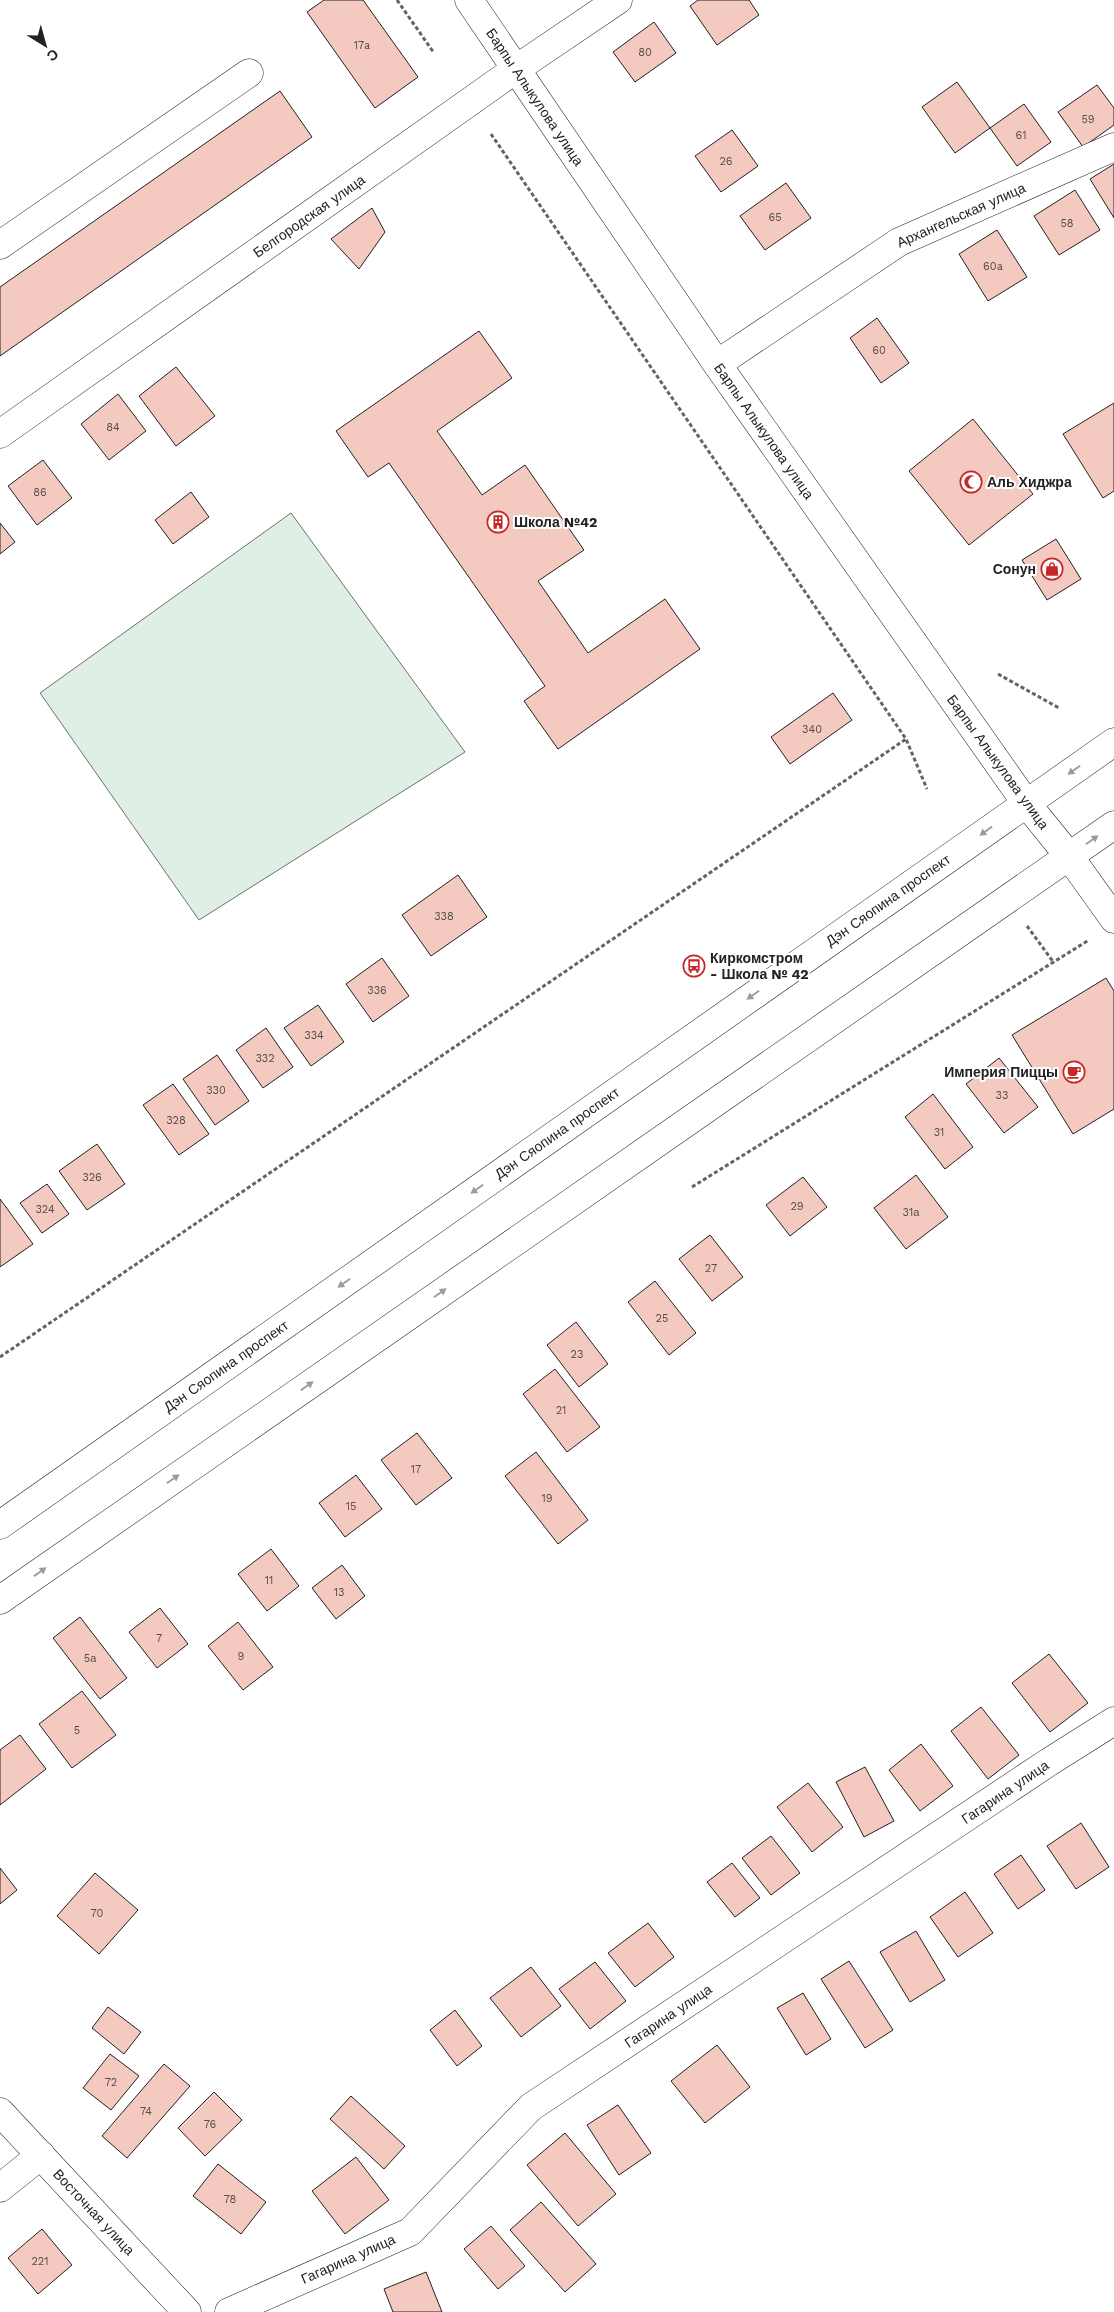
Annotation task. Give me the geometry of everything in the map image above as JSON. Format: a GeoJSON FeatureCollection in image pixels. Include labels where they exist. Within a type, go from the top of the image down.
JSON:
{"type":"FeatureCollection","features":[{"type":"Feature","properties":{"kind":"main road","name":"Барпы Алыкулова улица"},"geometry":{"type":"LineString","coordinates":[[469,0],[717,364],[1026,803],[1069,856],[1114,919]]}},
{"type":"Feature","properties":{"kind":"main road","name":"Белгородская улица"},"geometry":{"type":"LineString","coordinates":[[0,434],[516,69],[618,0]]}},
{"type":"Feature","properties":{"kind":"main road"},"geometry":{"type":"LineString","coordinates":[[0,245],[248,73]]}},
{"type":"Feature","properties":{"kind":"main road","name":"Архангельская улица"},"geometry":{"type":"LineString","coordinates":[[717,364],[899,242],[1114,147]]}},
{"type":"Feature","properties":{"kind":"main road","name":"Дэн Сяопина проспект"},"geometry":{"type":"LineString","coordinates":[[0,1525],[1114,742]]}},
{"type":"Feature","properties":{"kind":"main road"},"geometry":{"type":"LineString","coordinates":[[0,1600],[1114,825]]}},
{"type":"Feature","properties":{"kind":"main road","name":"Гагарина улица"},"geometry":{"type":"LineString","coordinates":[[229,2312],[410,2232],[531,2107],[1049,1762],[1114,1721]]}},
{"type":"Feature","properties":{"kind":"main road","name":"Восточная улица"},"geometry":{"type":"LineString","coordinates":[[0,2112],[187,2312]]}},
{"type":"Feature","properties":{"kind":"main road"},"geometry":{"type":"LineString","coordinates":[[0,2188],[41,2155]]}},
{"type":"Feature","properties":{"kind":"path"},"geometry":{"type":"LineString","coordinates":[[397,0],[434,53]]}},
{"type":"Feature","properties":{"kind":"path"},"geometry":{"type":"LineString","coordinates":[[491,134],[906,739],[927,789]]}},
{"type":"Feature","properties":{"kind":"path"},"geometry":{"type":"LineString","coordinates":[[998,674],[1058,708]]}},
{"type":"Feature","properties":{"kind":"path"},"geometry":{"type":"LineString","coordinates":[[0,1358],[906,739]]}},
{"type":"Feature","properties":{"kind":"path"},"geometry":{"type":"LineString","coordinates":[[1025,924],[1054,963]]}},
{"type":"Feature","properties":{"kind":"path"},"geometry":{"type":"LineString","coordinates":[[692,1187],[1089,940]]}},
{"type":"Feature","properties":{"kind":"green space"},"geometry":{"type":"Polygon","coordinates":[[[291,513],[465,752],[199,920],[40,693],[291,513]]]}},
{"type":"Feature","properties":{"kind":"building"},"geometry":{"type":"Polygon","coordinates":[[[324,0],[363,0],[418,77],[375,108],[307,12],[324,0]]]}},
{"type":"Feature","properties":{"kind":"building"},"geometry":{"type":"Polygon","coordinates":[[[698,0],[749,0],[759,15],[717,45],[690,6],[698,0]]]}},
{"type":"Feature","properties":{"kind":"building"},"geometry":{"type":"Polygon","coordinates":[[[654,22],[676,53],[635,82],[613,52],[654,22]]]}},
{"type":"Feature","properties":{"kind":"building"},"geometry":{"type":"Polygon","coordinates":[[[957,82],[990,128],[955,153],[922,107],[957,82]]]}},
{"type":"Feature","properties":{"kind":"building"},"geometry":{"type":"Polygon","coordinates":[[[1097,85],[1114,108],[1114,125],[1083,147],[1058,112],[1097,85]]]}},
{"type":"Feature","properties":{"kind":"building"},"geometry":{"type":"Polygon","coordinates":[[[280,91],[312,137],[0,356],[0,287],[280,91]]]}},
{"type":"Feature","properties":{"kind":"building"},"geometry":{"type":"Polygon","coordinates":[[[1024,104],[1051,142],[1017,166],[990,128],[1024,104]]]}},
{"type":"Feature","properties":{"kind":"building"},"geometry":{"type":"Polygon","coordinates":[[[732,130],[758,166],[721,192],[695,156],[732,130]]]}},
{"type":"Feature","properties":{"kind":"building"},"geometry":{"type":"Polygon","coordinates":[[[1114,164],[1114,218],[1090,179],[1114,164]]]}},
{"type":"Feature","properties":{"kind":"building"},"geometry":{"type":"Polygon","coordinates":[[[786,183],[811,218],[765,250],[740,216],[786,183]]]}},
{"type":"Feature","properties":{"kind":"building"},"geometry":{"type":"Polygon","coordinates":[[[1075,190],[1100,230],[1059,255],[1034,216],[1075,190]]]}},
{"type":"Feature","properties":{"kind":"building"},"geometry":{"type":"Polygon","coordinates":[[[372,208],[385,232],[359,269],[331,239],[372,208]]]}},
{"type":"Feature","properties":{"kind":"building"},"geometry":{"type":"Polygon","coordinates":[[[997,230],[1027,277],[988,301],[959,254],[997,230]]]}},
{"type":"Feature","properties":{"kind":"building"},"geometry":{"type":"Polygon","coordinates":[[[877,318],[909,363],[881,383],[850,338],[877,318]]]}},
{"type":"Feature","properties":{"kind":"building","name":"Школа №42"},"geometry":{"type":"Polygon","coordinates":[[[479,331],[512,378],[437,431],[482,495],[525,465],[584,550],[538,581],[588,653],[665,599],[700,649],[558,749],[524,701],[545,686],[389,463],[368,477],[336,431],[479,331]]]}},
{"type":"Feature","properties":{"kind":"building"},"geometry":{"type":"Polygon","coordinates":[[[176,367],[215,416],[176,446],[139,396],[176,367]]]}},
{"type":"Feature","properties":{"kind":"building"},"geometry":{"type":"Polygon","coordinates":[[[118,394],[146,431],[109,460],[81,424],[118,394]]]}},
{"type":"Feature","properties":{"kind":"building"},"geometry":{"type":"Polygon","coordinates":[[[1114,403],[1114,491],[1103,498],[1063,434],[1114,403]]]}},
{"type":"Feature","properties":{"kind":"building","name":"Аль Хиджра"},"geometry":{"type":"Polygon","coordinates":[[[973,419],[1033,494],[969,545],[909,471],[973,419]]]}},
{"type":"Feature","properties":{"kind":"building"},"geometry":{"type":"Polygon","coordinates":[[[43,460],[72,498],[37,525],[8,486],[43,460]]]}},
{"type":"Feature","properties":{"kind":"building"},"geometry":{"type":"Polygon","coordinates":[[[191,492],[209,517],[173,544],[155,520],[191,492]]]}},
{"type":"Feature","properties":{"kind":"building"},"geometry":{"type":"Polygon","coordinates":[[[0,523],[15,542],[0,554],[0,523]]]}},
{"type":"Feature","properties":{"kind":"building","name":"Сонун"},"geometry":{"type":"Polygon","coordinates":[[[1056,539],[1081,579],[1047,600],[1022,560],[1056,539]]]}},
{"type":"Feature","properties":{"kind":"building"},"geometry":{"type":"Polygon","coordinates":[[[833,693],[852,720],[790,764],[771,737],[833,693]]]}},
{"type":"Feature","properties":{"kind":"building"},"geometry":{"type":"Polygon","coordinates":[[[458,875],[487,917],[431,956],[402,915],[458,875]]]}},
{"type":"Feature","properties":{"kind":"building"},"geometry":{"type":"Polygon","coordinates":[[[382,958],[409,996],[373,1022],[346,984],[382,958]]]}},
{"type":"Feature","properties":{"kind":"building","name":"Империя Пиццы"},"geometry":{"type":"Polygon","coordinates":[[[1106,978],[1114,991],[1114,1109],[1073,1134],[1012,1035],[1106,978]]]}},
{"type":"Feature","properties":{"kind":"building"},"geometry":{"type":"Polygon","coordinates":[[[318,1005],[344,1042],[311,1066],[284,1028],[318,1005]]]}},
{"type":"Feature","properties":{"kind":"building"},"geometry":{"type":"Polygon","coordinates":[[[266,1028],[293,1067],[263,1088],[236,1050],[266,1028]]]}},
{"type":"Feature","properties":{"kind":"building"},"geometry":{"type":"Polygon","coordinates":[[[217,1055],[249,1101],[215,1125],[183,1079],[217,1055]]]}},
{"type":"Feature","properties":{"kind":"building"},"geometry":{"type":"Polygon","coordinates":[[[999,1058],[1038,1107],[1004,1133],[966,1084],[999,1058]]]}},
{"type":"Feature","properties":{"kind":"building"},"geometry":{"type":"Polygon","coordinates":[[[173,1084],[209,1134],[179,1155],[143,1105],[173,1084]]]}},
{"type":"Feature","properties":{"kind":"building"},"geometry":{"type":"Polygon","coordinates":[[[933,1094],[973,1147],[945,1169],[905,1117],[933,1094]]]}},
{"type":"Feature","properties":{"kind":"building"},"geometry":{"type":"Polygon","coordinates":[[[97,1144],[125,1184],[87,1210],[59,1171],[97,1144]]]}},
{"type":"Feature","properties":{"kind":"building"},"geometry":{"type":"Polygon","coordinates":[[[916,1175],[948,1217],[906,1249],[874,1208],[916,1175]]]}},
{"type":"Feature","properties":{"kind":"building"},"geometry":{"type":"Polygon","coordinates":[[[803,1177],[827,1207],[790,1236],[766,1205],[803,1177]]]}},
{"type":"Feature","properties":{"kind":"building"},"geometry":{"type":"Polygon","coordinates":[[[47,1184],[69,1214],[42,1233],[20,1203],[47,1184]]]}},
{"type":"Feature","properties":{"kind":"building"},"geometry":{"type":"Polygon","coordinates":[[[0,1199],[33,1244],[0,1267],[0,1199]]]}},
{"type":"Feature","properties":{"kind":"building"},"geometry":{"type":"Polygon","coordinates":[[[710,1235],[743,1277],[712,1301],[679,1259],[710,1235]]]}},
{"type":"Feature","properties":{"kind":"building"},"geometry":{"type":"Polygon","coordinates":[[[655,1281],[696,1333],[669,1355],[628,1302],[655,1281]]]}},
{"type":"Feature","properties":{"kind":"building"},"geometry":{"type":"Polygon","coordinates":[[[576,1322],[608,1364],[579,1387],[547,1345],[576,1322]]]}},
{"type":"Feature","properties":{"kind":"building"},"geometry":{"type":"Polygon","coordinates":[[[555,1369],[600,1427],[567,1452],[523,1394],[555,1369]]]}},
{"type":"Feature","properties":{"kind":"building"},"geometry":{"type":"Polygon","coordinates":[[[417,1433],[452,1478],[416,1505],[381,1460],[417,1433]]]}},
{"type":"Feature","properties":{"kind":"building"},"geometry":{"type":"Polygon","coordinates":[[[536,1452],[588,1520],[558,1544],[505,1476],[536,1452]]]}},
{"type":"Feature","properties":{"kind":"building"},"geometry":{"type":"Polygon","coordinates":[[[356,1475],[382,1509],[345,1537],[319,1503],[356,1475]]]}},
{"type":"Feature","properties":{"kind":"building"},"geometry":{"type":"Polygon","coordinates":[[[271,1549],[299,1586],[267,1611],[238,1574],[271,1549]]]}},
{"type":"Feature","properties":{"kind":"building"},"geometry":{"type":"Polygon","coordinates":[[[342,1565],[365,1596],[336,1619],[312,1588],[342,1565]]]}},
{"type":"Feature","properties":{"kind":"building"},"geometry":{"type":"Polygon","coordinates":[[[160,1608],[188,1644],[157,1668],[129,1632],[160,1608]]]}},
{"type":"Feature","properties":{"kind":"building"},"geometry":{"type":"Polygon","coordinates":[[[80,1617],[127,1678],[100,1699],[53,1638],[80,1617]]]}},
{"type":"Feature","properties":{"kind":"building"},"geometry":{"type":"Polygon","coordinates":[[[238,1622],[273,1667],[243,1690],[208,1646],[238,1622]]]}},
{"type":"Feature","properties":{"kind":"building"},"geometry":{"type":"Polygon","coordinates":[[[1049,1654],[1088,1703],[1050,1732],[1012,1683],[1049,1654]]]}},
{"type":"Feature","properties":{"kind":"building"},"geometry":{"type":"Polygon","coordinates":[[[82,1691],[116,1735],[72,1768],[39,1724],[82,1691]]]}},
{"type":"Feature","properties":{"kind":"building"},"geometry":{"type":"Polygon","coordinates":[[[981,1707],[1019,1755],[988,1779],[951,1731],[981,1707]]]}},
{"type":"Feature","properties":{"kind":"building"},"geometry":{"type":"Polygon","coordinates":[[[20,1735],[46,1769],[0,1805],[0,1750],[20,1735]]]}},
{"type":"Feature","properties":{"kind":"building"},"geometry":{"type":"Polygon","coordinates":[[[921,1744],[953,1786],[920,1811],[889,1770],[921,1744]]]}},
{"type":"Feature","properties":{"kind":"building"},"geometry":{"type":"Polygon","coordinates":[[[865,1767],[894,1821],[864,1837],[836,1782],[865,1767]]]}},
{"type":"Feature","properties":{"kind":"building"},"geometry":{"type":"Polygon","coordinates":[[[808,1783],[843,1827],[812,1852],[777,1807],[808,1783]]]}},
{"type":"Feature","properties":{"kind":"building"},"geometry":{"type":"Polygon","coordinates":[[[1081,1823],[1109,1867],[1076,1889],[1047,1846],[1081,1823]]]}},
{"type":"Feature","properties":{"kind":"building"},"geometry":{"type":"Polygon","coordinates":[[[771,1836],[800,1873],[771,1895],[742,1858],[771,1836]]]}},
{"type":"Feature","properties":{"kind":"building"},"geometry":{"type":"Polygon","coordinates":[[[1021,1855],[1045,1890],[1018,1909],[994,1874],[1021,1855]]]}},
{"type":"Feature","properties":{"kind":"building"},"geometry":{"type":"Polygon","coordinates":[[[732,1863],[760,1898],[735,1917],[707,1882],[732,1863]]]}},
{"type":"Feature","properties":{"kind":"building"},"geometry":{"type":"Polygon","coordinates":[[[0,1868],[17,1890],[0,1904],[0,1868]]]}},
{"type":"Feature","properties":{"kind":"building"},"geometry":{"type":"Polygon","coordinates":[[[95,1873],[138,1910],[99,1954],[57,1916],[95,1873]]]}},
{"type":"Feature","properties":{"kind":"building"},"geometry":{"type":"Polygon","coordinates":[[[965,1892],[993,1933],[958,1957],[930,1917],[965,1892]]]}},
{"type":"Feature","properties":{"kind":"building"},"geometry":{"type":"Polygon","coordinates":[[[648,1923],[674,1957],[635,1987],[608,1953],[648,1923]]]}},
{"type":"Feature","properties":{"kind":"building"},"geometry":{"type":"Polygon","coordinates":[[[916,1931],[945,1980],[910,2002],[880,1952],[916,1931]]]}},
{"type":"Feature","properties":{"kind":"building"},"geometry":{"type":"Polygon","coordinates":[[[849,1961],[893,2030],[865,2048],[821,1979],[849,1961]]]}},
{"type":"Feature","properties":{"kind":"building"},"geometry":{"type":"Polygon","coordinates":[[[595,1962],[626,2001],[590,2029],[559,1989],[595,1962]]]}},
{"type":"Feature","properties":{"kind":"building"},"geometry":{"type":"Polygon","coordinates":[[[531,1967],[561,2006],[521,2037],[490,1998],[531,1967]]]}},
{"type":"Feature","properties":{"kind":"building"},"geometry":{"type":"Polygon","coordinates":[[[803,1993],[831,2039],[806,2055],[777,2008],[803,1993]]]}},
{"type":"Feature","properties":{"kind":"building"},"geometry":{"type":"Polygon","coordinates":[[[108,2007],[141,2032],[124,2054],[92,2028],[108,2007]]]}},
{"type":"Feature","properties":{"kind":"building"},"geometry":{"type":"Polygon","coordinates":[[[455,2010],[482,2046],[457,2066],[430,2030],[455,2010]]]}},
{"type":"Feature","properties":{"kind":"building"},"geometry":{"type":"Polygon","coordinates":[[[717,2045],[750,2087],[705,2123],[671,2081],[717,2045]]]}},
{"type":"Feature","properties":{"kind":"building"},"geometry":{"type":"Polygon","coordinates":[[[110,2054],[139,2076],[111,2110],[83,2088],[110,2054]]]}},
{"type":"Feature","properties":{"kind":"building"},"geometry":{"type":"Polygon","coordinates":[[[164,2064],[190,2086],[127,2158],[102,2136],[164,2064]]]}},
{"type":"Feature","properties":{"kind":"building"},"geometry":{"type":"Polygon","coordinates":[[[214,2092],[242,2120],[205,2156],[178,2128],[214,2092]]]}},
{"type":"Feature","properties":{"kind":"building"},"geometry":{"type":"Polygon","coordinates":[[[351,2096],[405,2146],[384,2169],[330,2119],[351,2096]]]}},
{"type":"Feature","properties":{"kind":"building"},"geometry":{"type":"Polygon","coordinates":[[[618,2105],[651,2153],[619,2175],[587,2125],[618,2105]]]}},
{"type":"Feature","properties":{"kind":"building"},"geometry":{"type":"Polygon","coordinates":[[[565,2133],[616,2194],[578,2226],[527,2165],[565,2133]]]}},
{"type":"Feature","properties":{"kind":"building"},"geometry":{"type":"Polygon","coordinates":[[[356,2157],[389,2200],[345,2234],[312,2191],[356,2157]]]}},
{"type":"Feature","properties":{"kind":"building"},"geometry":{"type":"Polygon","coordinates":[[[218,2164],[266,2202],[241,2234],[193,2196],[218,2164]]]}},
{"type":"Feature","properties":{"kind":"building"},"geometry":{"type":"Polygon","coordinates":[[[541,2202],[596,2264],[565,2292],[510,2230],[541,2202]]]}},
{"type":"Feature","properties":{"kind":"building"},"geometry":{"type":"Polygon","coordinates":[[[491,2226],[525,2266],[498,2289],[464,2249],[491,2226]]]}},
{"type":"Feature","properties":{"kind":"building"},"geometry":{"type":"Polygon","coordinates":[[[42,2229],[72,2265],[38,2294],[8,2258],[42,2229]]]}},
{"type":"Feature","properties":{"kind":"building"},"geometry":{"type":"Polygon","coordinates":[[[426,2272],[442,2312],[393,2312],[384,2289],[426,2272]]]}},
{"type":"Feature","properties":{"kind":"place","name":"Аль Хиджра"},"geometry":{"type":"Point","coordinates":[971,482]}},
{"type":"Feature","properties":{"kind":"place","name":"Школа №42"},"geometry":{"type":"Point","coordinates":[498,522]}},
{"type":"Feature","properties":{"kind":"place","name":"Сонун"},"geometry":{"type":"Point","coordinates":[1052,569]}},
{"type":"Feature","properties":{"kind":"place","name":"Киркомстром - Школа № 42"},"geometry":{"type":"Point","coordinates":[694,966]}},
{"type":"Feature","properties":{"kind":"place","name":"Империя Пиццы"},"geometry":{"type":"Point","coordinates":[1074,1072]}}]}
